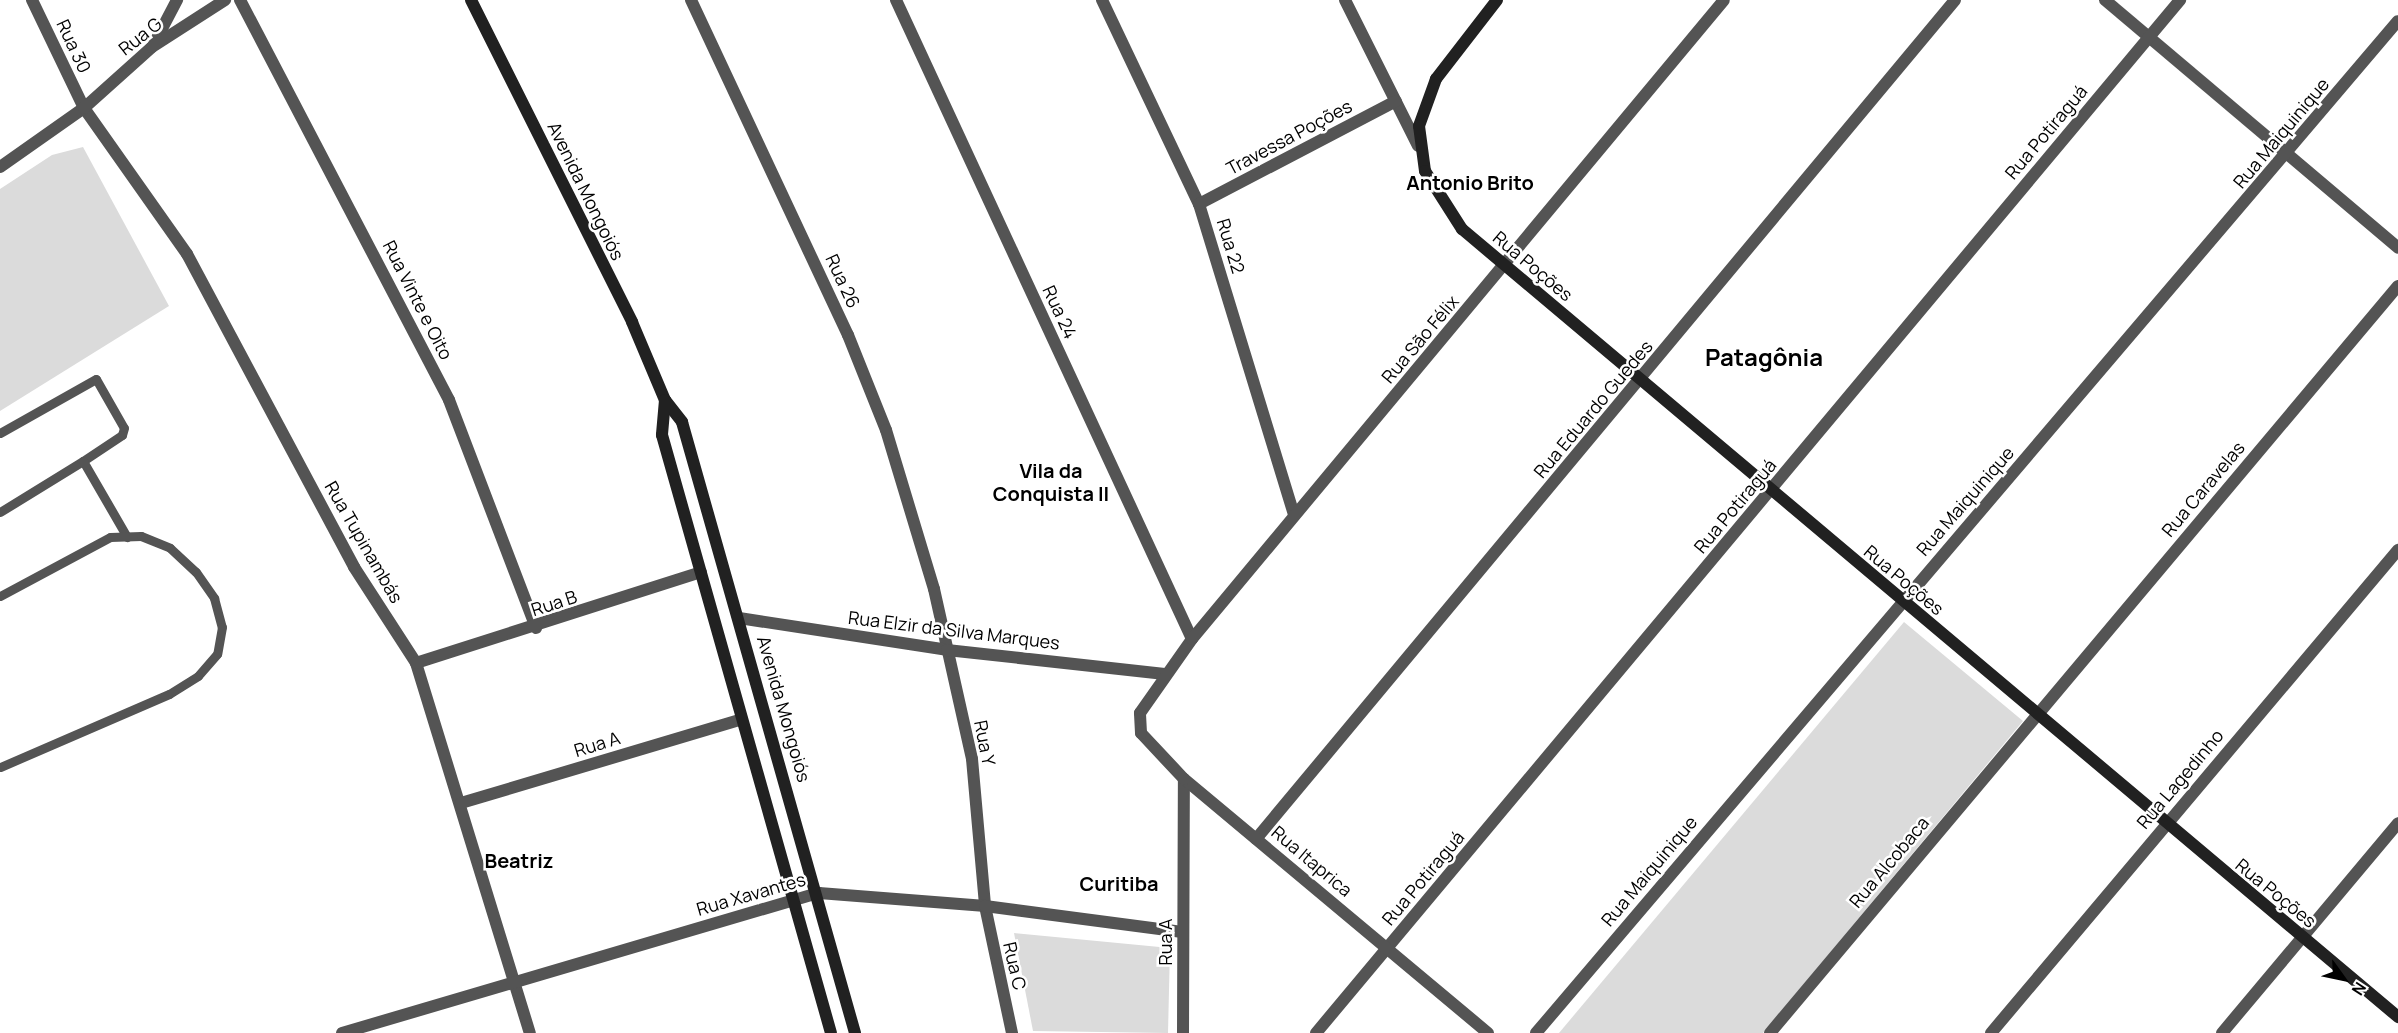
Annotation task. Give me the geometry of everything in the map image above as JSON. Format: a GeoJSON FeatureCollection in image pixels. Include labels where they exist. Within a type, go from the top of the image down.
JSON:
{"type":"FeatureCollection","features":[{"type":"Feature","properties":{"kind":"street","name":"Rua 30"},"geometry":{"type":"LineString","coordinates":[[32,0],[84,108]]}},
{"type":"Feature","properties":{"kind":"street"},"geometry":{"type":"LineString","coordinates":[[152,47],[177,0]]}},
{"type":"Feature","properties":{"kind":"street","name":"Rua G"},"geometry":{"type":"LineString","coordinates":[[0,167],[84,108],[152,47],[225,0]]}},
{"type":"Feature","properties":{"kind":"street","name":"Rua Vinte e Oito"},"geometry":{"type":"LineString","coordinates":[[240,0],[449,400],[536,628]]}},
{"type":"Feature","properties":{"kind":"street","name":"Avenida Mongoiós"},"geometry":{"type":"LineString","coordinates":[[471,0],[632,322],[664,400],[682,422],[819,893],[855,1033]]}},
{"type":"Feature","properties":{"kind":"street","name":"Rua 26"},"geometry":{"type":"LineString","coordinates":[[691,0],[848,334],[886,430],[934,589]]}},
{"type":"Feature","properties":{"kind":"street","name":"Rua 24"},"geometry":{"type":"LineString","coordinates":[[896,0],[1192,639]]}},
{"type":"Feature","properties":{"kind":"street","name":"Rua 22"},"geometry":{"type":"LineString","coordinates":[[1102,0],[1199,204],[1294,515]]}},
{"type":"Feature","properties":{"kind":"street"},"geometry":{"type":"LineString","coordinates":[[1345,0],[1418,146]]}},
{"type":"Feature","properties":{"kind":"street"},"geometry":{"type":"LineString","coordinates":[[1418,146],[1419,126],[1436,79],[1497,0]]}},
{"type":"Feature","properties":{"kind":"street","name":"Rua São Félix"},"geometry":{"type":"LineString","coordinates":[[1145,702],[1192,639],[1294,515],[1504,267],[1724,0]]}},
{"type":"Feature","properties":{"kind":"street","name":"Rua Eduardo Guedes"},"geometry":{"type":"LineString","coordinates":[[1256,839],[1955,0]]}},
{"type":"Feature","properties":{"kind":"street"},"geometry":{"type":"LineString","coordinates":[[2105,0],[2398,248]]}},
{"type":"Feature","properties":{"kind":"street","name":"Rua Potiraguá"},"geometry":{"type":"LineString","coordinates":[[1316,1033],[2180,0]]}},
{"type":"Feature","properties":{"kind":"street","name":"Rua Maiquinique"},"geometry":{"type":"LineString","coordinates":[[1536,1033],[1902,602],[2288,155],[2398,21]]}},
{"type":"Feature","properties":{"kind":"street","name":"Travessa Poções"},"geometry":{"type":"LineString","coordinates":[[1199,204],[1396,101]]}},
{"type":"Feature","properties":{"kind":"street","name":"Rua Tupinambás"},"geometry":{"type":"LineString","coordinates":[[84,108],[187,254],[354,567],[417,663],[530,1033]]}},
{"type":"Feature","properties":{"kind":"street","name":"Rua Poções"},"geometry":{"type":"LineString","coordinates":[[1418,146],[1436,194],[1462,229],[1504,267],[1642,378],[1770,491],[2165,825],[2398,1017]]}},
{"type":"Feature","properties":{"kind":"street","name":"Rua Caravelas"},"geometry":{"type":"LineString","coordinates":[[2036,714],[2398,286]]}},
{"type":"Feature","properties":{"kind":"street","name":"Avenida Mongoiós"},"geometry":{"type":"LineString","coordinates":[[664,400],[662,435],[831,1033]]}},
{"type":"Feature","properties":{"kind":"street","name":"Rua Lagedinho"},"geometry":{"type":"LineString","coordinates":[[1991,1033],[2398,550]]}},
{"type":"Feature","properties":{"kind":"street","name":"Rua B"},"geometry":{"type":"LineString","coordinates":[[417,663],[536,628],[701,572]]}},
{"type":"Feature","properties":{"kind":"street","name":"Rua Y"},"geometry":{"type":"LineString","coordinates":[[934,589],[972,759],[985,906]]}},
{"type":"Feature","properties":{"kind":"street","name":"Rua Elzir da Silva Marques"},"geometry":{"type":"LineString","coordinates":[[739,618],[947,650],[1165,674]]}},
{"type":"Feature","properties":{"kind":"street","name":"Rua Itaprica"},"geometry":{"type":"LineString","coordinates":[[1145,702],[1141,733],[1184,779],[1488,1033]]}},
{"type":"Feature","properties":{"kind":"street","name":"Rua Alcobaca"},"geometry":{"type":"LineString","coordinates":[[1770,1033],[2036,714]]}},
{"type":"Feature","properties":{"kind":"street","name":"Rua A"},"geometry":{"type":"LineString","coordinates":[[461,803],[742,719]]}},
{"type":"Feature","properties":{"kind":"street","name":"Rua A"},"geometry":{"type":"LineString","coordinates":[[1183,1033],[1184,779]]}},
{"type":"Feature","properties":{"kind":"street"},"geometry":{"type":"LineString","coordinates":[[2222,1033],[2398,823]]}},
{"type":"Feature","properties":{"kind":"street","name":"Rua Xavantes"},"geometry":{"type":"LineString","coordinates":[[342,1033],[819,893],[985,906],[1182,932]]}},
{"type":"Feature","properties":{"kind":"street","name":"Rua C"},"geometry":{"type":"LineString","coordinates":[[985,906],[1012,1033]]}},
{"type":"Feature","properties":{"kind":"lane"},"geometry":{"type":"LineString","coordinates":[[0,433],[96,379],[124,428],[83,461],[0,512]]}},
{"type":"Feature","properties":{"kind":"lane"},"geometry":{"type":"LineString","coordinates":[[83,461],[127,537]]}},
{"type":"Feature","properties":{"kind":"lane"},"geometry":{"type":"LineString","coordinates":[[0,596],[110,537],[141,536],[170,548],[196,572],[214,598],[222,627],[217,654],[198,676],[170,694],[0,768]]}},
{"type":"Feature","properties":{"kind":"shaded area"},"geometry":{"type":"Polygon","coordinates":[[[83,147],[169,306],[0,411],[0,189],[52,155],[83,147]]]}},
{"type":"Feature","properties":{"kind":"shaded area"},"geometry":{"type":"Polygon","coordinates":[[[1904,622],[2023,721],[1763,1033],[1559,1033],[1904,622]]]}},
{"type":"Feature","properties":{"kind":"shaded area"},"geometry":{"type":"Polygon","coordinates":[[[1014,933],[1170,948],[1168,1033],[1033,1031],[1014,933]]]}},
{"type":"Feature","properties":{"kind":"district","name":"Antonio Brito"},"geometry":{"type":"Point","coordinates":[1470,182]}},
{"type":"Feature","properties":{"kind":"district","name":"Patagônia"},"geometry":{"type":"Point","coordinates":[1764,357]}},
{"type":"Feature","properties":{"kind":"district","name":"Vila da Conquista II"},"geometry":{"type":"Point","coordinates":[1051,482]}},
{"type":"Feature","properties":{"kind":"district","name":"Beatriz"},"geometry":{"type":"Point","coordinates":[519,860]}},
{"type":"Feature","properties":{"kind":"district","name":"Curitiba"},"geometry":{"type":"Point","coordinates":[1119,883]}}]}
